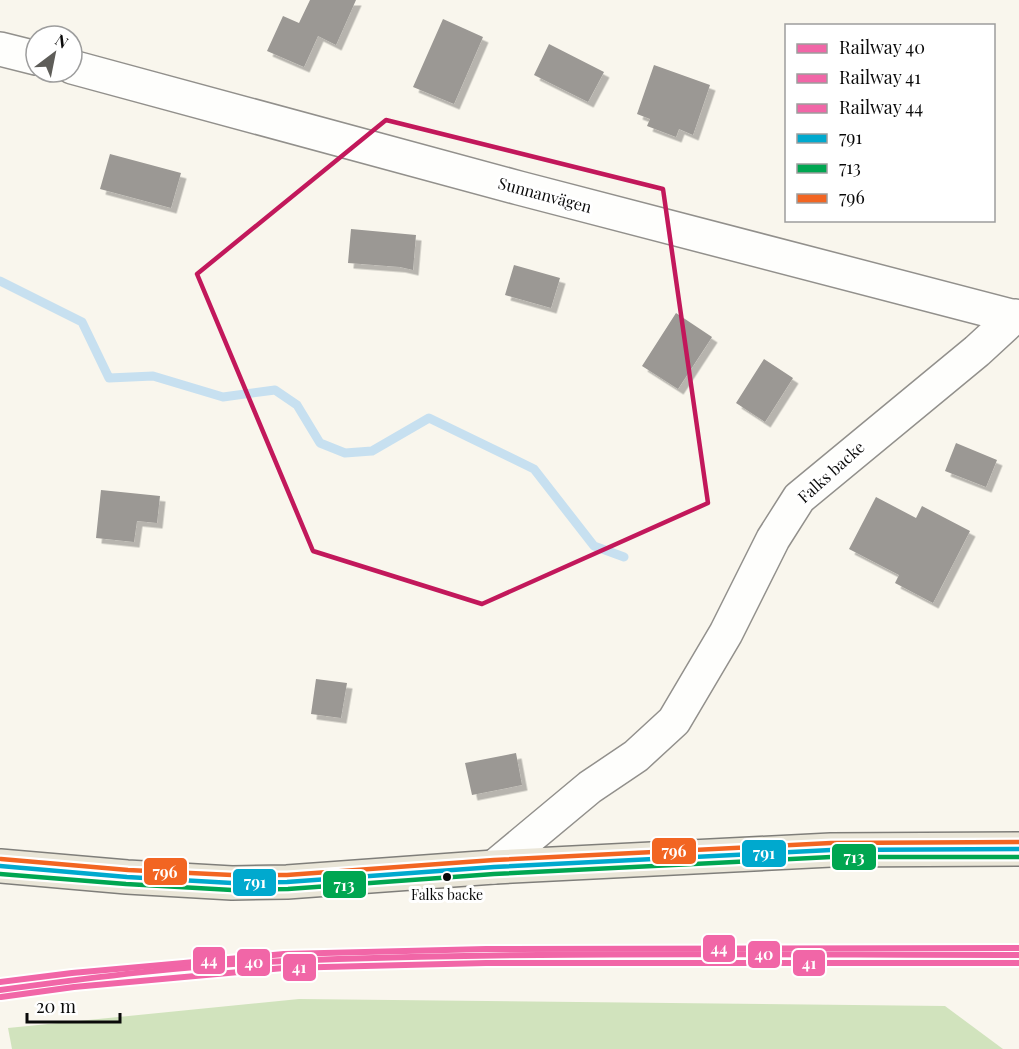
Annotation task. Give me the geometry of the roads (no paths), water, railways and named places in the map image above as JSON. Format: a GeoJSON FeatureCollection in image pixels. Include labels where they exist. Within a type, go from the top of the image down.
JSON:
{"type":"FeatureCollection","features":[{"type":"Feature","properties":{"kind":"main road"},"geometry":{"type":"LineString","coordinates":[[0,866],[232,883],[287,882],[494,867],[831,850],[1019,849]]}},
{"type":"Feature","properties":{"kind":"street"},"geometry":{"type":"LineString","coordinates":[[0,50],[24,55]]}},
{"type":"Feature","properties":{"kind":"street","name":"Sunnanvägen"},"geometry":{"type":"LineString","coordinates":[[84,70],[519,188],[1017,317]]}},
{"type":"Feature","properties":{"kind":"street","name":"Falks backe"},"geometry":{"type":"LineString","coordinates":[[494,867],[590,787],[636,756],[674,721],[726,633],[773,539],[799,498],[1017,317]]}},
{"type":"Feature","properties":{"kind":"waterway"},"geometry":{"type":"LineString","coordinates":[[0,281],[82,322],[109,378],[153,376],[223,397],[275,390],[297,405],[320,443],[345,453],[372,451],[429,418],[534,469],[594,546],[624,557]]}},
{"type":"Feature","properties":{"kind":"rail line","name":"44"},"geometry":{"type":"LineString","coordinates":[[0,982],[72,973],[284,954],[486,949],[1019,948]]}},
{"type":"Feature","properties":{"kind":"rail line","name":"40"},"geometry":{"type":"LineString","coordinates":[[0,990],[143,972],[286,961],[561,955],[1019,955]]}},
{"type":"Feature","properties":{"kind":"rail line","name":"41"},"geometry":{"type":"LineString","coordinates":[[1,997],[74,987],[284,968],[486,963],[1019,963]]}},
{"type":"Feature","properties":{"kind":"place","name":"Falks backe"},"geometry":{"type":"Point","coordinates":[447,877]}}]}
